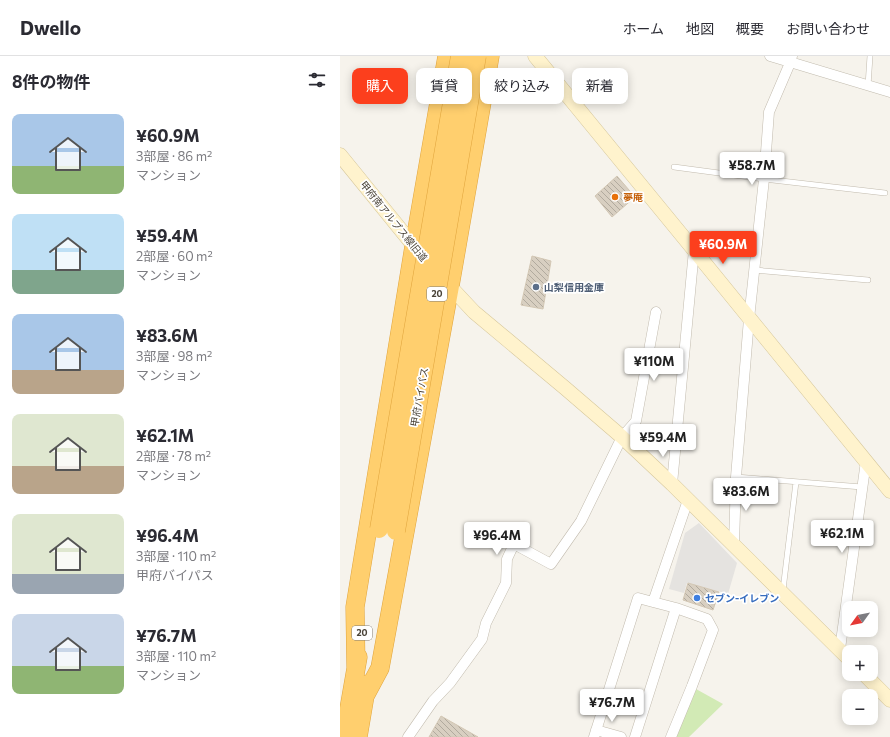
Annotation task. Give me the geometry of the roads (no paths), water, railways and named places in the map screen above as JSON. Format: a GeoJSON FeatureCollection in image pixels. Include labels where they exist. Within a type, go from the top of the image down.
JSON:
{"type":"FeatureCollection","features":[{"type":"Feature","properties":{"kind":"highway"},"geometry":{"type":"LineString","coordinates":[[356,669],[355,607],[414,246],[447,56]]}},
{"type":"Feature","properties":{"kind":"highway","name":"甲府バイパス"},"geometry":{"type":"LineString","coordinates":[[358,737],[460,56]]}},
{"type":"Feature","properties":{"kind":"highway","name":"甲府バイパス"},"geometry":{"type":"LineString","coordinates":[[344,737],[356,669],[388,530],[477,56]]}},
{"type":"Feature","properties":{"kind":"highway"},"geometry":{"type":"LineString","coordinates":[[365,696],[380,668],[450,286],[490,56]]}},
{"type":"Feature","properties":{"kind":"street"},"geometry":{"type":"LineString","coordinates":[[535,56],[890,491]]}},
{"type":"Feature","properties":{"kind":"street"},"geometry":{"type":"LineString","coordinates":[[770,56],[791,59],[868,86],[890,92]]}},
{"type":"Feature","properties":{"kind":"street"},"geometry":{"type":"LineString","coordinates":[[734,545],[736,478],[749,319],[764,179],[769,112],[791,59]]}},
{"type":"Feature","properties":{"kind":"street","name":"甲府南アルプス線旧道"},"geometry":{"type":"LineString","coordinates":[[340,155],[414,246],[474,312],[622,437],[672,484],[842,652]]}},
{"type":"Feature","properties":{"kind":"street"},"geometry":{"type":"LineString","coordinates":[[672,484],[694,250]]}},
{"type":"Feature","properties":{"kind":"street"},"geometry":{"type":"LineString","coordinates":[[408,737],[433,701],[450,683],[482,639],[486,623],[506,583],[507,559],[514,544],[551,564],[581,521],[622,437],[636,421],[656,312]]}},
{"type":"Feature","properties":{"kind":"street"},"geometry":{"type":"LineString","coordinates":[[845,645],[866,461]]}},
{"type":"Feature","properties":{"kind":"street"},"geometry":{"type":"LineString","coordinates":[[652,602],[688,500]]}},
{"type":"Feature","properties":{"kind":"street"},"geometry":{"type":"LineString","coordinates":[[621,737],[595,733],[638,598],[676,608],[707,619],[713,630],[671,737]]}},
{"type":"Feature","properties":{"kind":"street"},"geometry":{"type":"LineString","coordinates":[[635,737],[676,608]]}},
{"type":"Feature","properties":{"kind":"street"},"geometry":{"type":"LineString","coordinates":[[871,681],[890,700]]}},
{"type":"Feature","properties":{"kind":"lane"},"geometry":{"type":"LineString","coordinates":[[868,86],[870,56]]}},
{"type":"Feature","properties":{"kind":"lane"},"geometry":{"type":"LineString","coordinates":[[674,167],[885,193]]}},
{"type":"Feature","properties":{"kind":"lane"},"geometry":{"type":"LineString","coordinates":[[754,270],[868,280]]}},
{"type":"Feature","properties":{"kind":"lane"},"geometry":{"type":"LineString","coordinates":[[736,478],[862,487]]}},
{"type":"Feature","properties":{"kind":"lane"},"geometry":{"type":"LineString","coordinates":[[782,593],[796,482]]}},
{"type":"Feature","properties":{"kind":"place","name":"夢庵"},"geometry":{"type":"Point","coordinates":[615,197]}},
{"type":"Feature","properties":{"kind":"place","name":"山梨信用金庫"},"geometry":{"type":"Point","coordinates":[536,287]}},
{"type":"Feature","properties":{"kind":"place","name":"セブン-イレブン"},"geometry":{"type":"Point","coordinates":[697,598]}}]}
